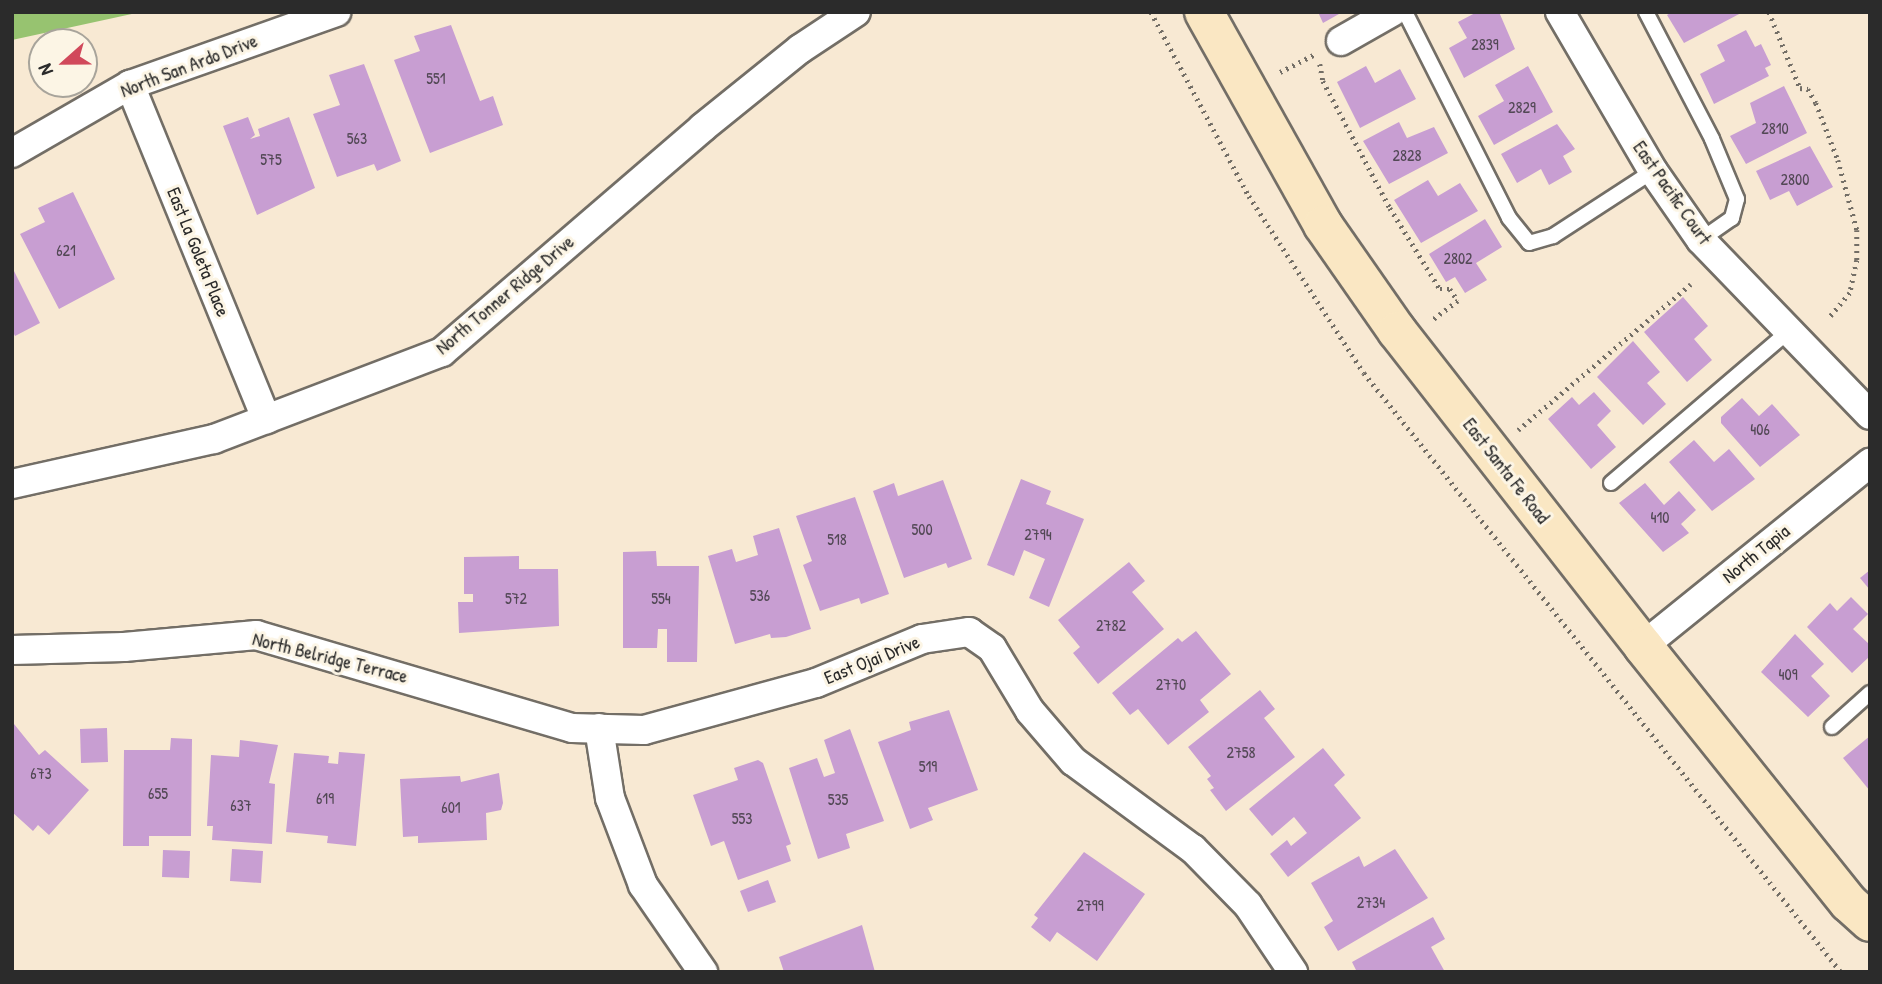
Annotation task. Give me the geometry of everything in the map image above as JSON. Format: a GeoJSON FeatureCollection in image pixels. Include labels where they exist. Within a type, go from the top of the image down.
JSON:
{"type":"FeatureCollection","features":[{"type":"Feature","properties":{"kind":"street","name":"North San Ardo Drive"},"geometry":{"type":"LineString","coordinates":[[12,153],[131,85],[335,12]]}},
{"type":"Feature","properties":{"kind":"street","name":"North Tonner Ridge Drive"},"geometry":{"type":"LineString","coordinates":[[12,484],[214,439],[442,352],[702,128],[800,49],[856,12]]}},
{"type":"Feature","properties":{"kind":"street","name":"East Santa Fe Road"},"geometry":{"type":"LineString","coordinates":[[1204,12],[1323,225],[1397,331],[1643,646],[1859,913],[1870,944]]}},
{"type":"Feature","properties":{"kind":"street"},"geometry":{"type":"LineString","coordinates":[[1341,41],[1392,12]]}},
{"type":"Feature","properties":{"kind":"street","name":"East Pacific Court"},"geometry":{"type":"LineString","coordinates":[[1560,12],[1653,171],[1701,240],[1870,415]]}},
{"type":"Feature","properties":{"kind":"street","name":"East La Goleta Place"},"geometry":{"type":"LineString","coordinates":[[131,85],[266,419]]}},
{"type":"Feature","properties":{"kind":"street","name":"North Tapia"},"geometry":{"type":"LineString","coordinates":[[1643,646],[1870,463]]}},
{"type":"Feature","properties":{"kind":"street","name":"East Ojai Drive"},"geometry":{"type":"LineString","coordinates":[[599,728],[644,730],[734,708],[816,682],[922,639],[969,632],[992,648],[1030,711],[1073,761],[1193,849],[1248,905],[1293,972]]}},
{"type":"Feature","properties":{"kind":"street","name":"North Belridge Terrace"},"geometry":{"type":"LineString","coordinates":[[12,650],[124,647],[256,635],[572,727],[599,728]]}},
{"type":"Feature","properties":{"kind":"street"},"geometry":{"type":"LineString","coordinates":[[599,728],[610,799],[643,885],[703,972]]}},
{"type":"Feature","properties":{"kind":"lane"},"geometry":{"type":"LineString","coordinates":[[1405,12],[1509,218],[1529,243],[1553,236],[1653,171]]}},
{"type":"Feature","properties":{"kind":"lane"},"geometry":{"type":"LineString","coordinates":[[1646,12],[1712,139],[1737,199],[1732,218],[1701,240]]}},
{"type":"Feature","properties":{"kind":"lane"},"geometry":{"type":"LineString","coordinates":[[1611,483],[1789,331]]}},
{"type":"Feature","properties":{"kind":"lane"},"geometry":{"type":"LineString","coordinates":[[1832,727],[1870,693]]}},
{"type":"Feature","properties":{"kind":"path"},"geometry":{"type":"LineString","coordinates":[[1151,12],[1249,197],[1364,373],[1841,972]]}},
{"type":"Feature","properties":{"kind":"path"},"geometry":{"type":"LineString","coordinates":[[1769,12],[1800,88],[1808,89],[1820,114],[1857,230],[1857,260],[1850,293],[1828,320]]}},
{"type":"Feature","properties":{"kind":"path"},"geometry":{"type":"LineString","coordinates":[[1315,54],[1324,72],[1323,81],[1391,208],[1440,289],[1450,289],[1458,301],[1433,320]]}},
{"type":"Feature","properties":{"kind":"path"},"geometry":{"type":"LineString","coordinates":[[1280,72],[1309,57]]}},
{"type":"Feature","properties":{"kind":"path"},"geometry":{"type":"LineString","coordinates":[[1517,430],[1691,284]]}},
{"type":"Feature","properties":{"kind":"green space"},"geometry":{"type":"Polygon","coordinates":[[[12,12],[141,12],[67,28],[28,28],[28,37],[12,40],[12,12]]]}},
{"type":"Feature","properties":{"kind":"building"},"geometry":{"type":"Polygon","coordinates":[[[1318,12],[1339,12],[1339,14],[1323,23],[1318,12]]]}},
{"type":"Feature","properties":{"kind":"building"},"geometry":{"type":"Polygon","coordinates":[[[1477,12],[1499,12],[1515,49],[1464,78],[1449,48],[1467,38],[1458,22],[1477,12]]]}},
{"type":"Feature","properties":{"kind":"building"},"geometry":{"type":"Polygon","coordinates":[[[1672,12],[1743,12],[1684,43],[1667,15],[1672,12]]]}},
{"type":"Feature","properties":{"kind":"building"},"geometry":{"type":"Polygon","coordinates":[[[451,25],[480,101],[493,96],[503,125],[430,153],[394,60],[420,51],[414,36],[451,25]]]}},
{"type":"Feature","properties":{"kind":"building"},"geometry":{"type":"Polygon","coordinates":[[[1746,30],[1755,47],[1761,44],[1771,65],[1765,68],[1769,76],[1714,104],[1700,74],[1725,61],[1717,45],[1746,30]]]}},
{"type":"Feature","properties":{"kind":"building"},"geometry":{"type":"Polygon","coordinates":[[[364,64],[401,161],[377,171],[374,164],[337,177],[313,114],[340,105],[329,75],[364,64]]]}},
{"type":"Feature","properties":{"kind":"building"},"geometry":{"type":"Polygon","coordinates":[[[1366,66],[1375,83],[1400,69],[1416,99],[1360,128],[1337,82],[1366,66]]]}},
{"type":"Feature","properties":{"kind":"building"},"geometry":{"type":"Polygon","coordinates":[[[1528,66],[1553,112],[1494,145],[1478,116],[1504,101],[1495,85],[1528,66]]]}},
{"type":"Feature","properties":{"kind":"building"},"geometry":{"type":"Polygon","coordinates":[[[1784,86],[1807,133],[1746,164],[1730,136],[1756,123],[1750,103],[1784,86]]]}},
{"type":"Feature","properties":{"kind":"building"},"geometry":{"type":"Polygon","coordinates":[[[248,117],[255,135],[250,139],[260,136],[258,129],[289,117],[315,188],[257,215],[223,126],[248,117]]]}},
{"type":"Feature","properties":{"kind":"building"},"geometry":{"type":"Polygon","coordinates":[[[1399,122],[1407,138],[1434,127],[1448,153],[1389,184],[1363,141],[1399,122]]]}},
{"type":"Feature","properties":{"kind":"building"},"geometry":{"type":"Polygon","coordinates":[[[1557,124],[1575,149],[1563,156],[1572,172],[1549,185],[1541,169],[1517,183],[1501,154],[1557,124]]]}},
{"type":"Feature","properties":{"kind":"building"},"geometry":{"type":"Polygon","coordinates":[[[1810,146],[1833,187],[1797,206],[1789,191],[1770,200],[1756,171],[1810,146]]]}},
{"type":"Feature","properties":{"kind":"building"},"geometry":{"type":"Polygon","coordinates":[[[1428,180],[1438,196],[1460,183],[1478,211],[1421,243],[1394,200],[1428,180]]]}},
{"type":"Feature","properties":{"kind":"building"},"geometry":{"type":"Polygon","coordinates":[[[73,192],[115,279],[59,309],[20,234],[45,222],[38,208],[73,192]]]}},
{"type":"Feature","properties":{"kind":"building"},"geometry":{"type":"Polygon","coordinates":[[[1485,219],[1502,247],[1476,263],[1487,280],[1465,293],[1455,277],[1446,282],[1429,254],[1485,219]]]}},
{"type":"Feature","properties":{"kind":"building"},"geometry":{"type":"Polygon","coordinates":[[[12,267],[40,323],[15,336],[12,330],[12,267]]]}},
{"type":"Feature","properties":{"kind":"building"},"geometry":{"type":"Polygon","coordinates":[[[1683,297],[1708,326],[1694,339],[1712,360],[1687,382],[1644,332],[1683,297]]]}},
{"type":"Feature","properties":{"kind":"building"},"geometry":{"type":"Polygon","coordinates":[[[1633,341],[1660,372],[1647,383],[1666,404],[1643,425],[1597,377],[1633,341]]]}},
{"type":"Feature","properties":{"kind":"building"},"geometry":{"type":"Polygon","coordinates":[[[1594,392],[1611,411],[1597,425],[1616,447],[1591,469],[1548,419],[1572,397],[1579,405],[1594,392]]]}},
{"type":"Feature","properties":{"kind":"building"},"geometry":{"type":"Polygon","coordinates":[[[1742,398],[1759,416],[1772,404],[1800,435],[1760,467],[1721,423],[1721,417],[1742,398]]]}},
{"type":"Feature","properties":{"kind":"building"},"geometry":{"type":"Polygon","coordinates":[[[1694,440],[1714,462],[1729,449],[1755,479],[1712,511],[1669,462],[1694,440]]]}},
{"type":"Feature","properties":{"kind":"building"},"geometry":{"type":"Polygon","coordinates":[[[1021,479],[1051,491],[1046,504],[1084,519],[1049,607],[1029,598],[1045,559],[1024,550],[1014,576],[987,565],[1021,479]]]}},
{"type":"Feature","properties":{"kind":"building"},"geometry":{"type":"Polygon","coordinates":[[[943,480],[972,559],[948,568],[946,563],[904,578],[873,491],[894,483],[898,496],[943,480]]]}},
{"type":"Feature","properties":{"kind":"building"},"geometry":{"type":"Polygon","coordinates":[[[1645,483],[1664,505],[1679,491],[1696,510],[1681,524],[1689,533],[1663,552],[1619,503],[1645,483]]]}},
{"type":"Feature","properties":{"kind":"building"},"geometry":{"type":"Polygon","coordinates":[[[855,497],[889,594],[861,604],[859,598],[820,611],[803,565],[812,561],[796,516],[855,497]]]}},
{"type":"Feature","properties":{"kind":"building"},"geometry":{"type":"Polygon","coordinates":[[[779,528],[811,629],[786,637],[771,638],[770,634],[735,644],[708,556],[732,549],[736,562],[758,555],[753,536],[779,528]]]}},
{"type":"Feature","properties":{"kind":"building"},"geometry":{"type":"Polygon","coordinates":[[[656,551],[657,566],[699,566],[697,662],[667,662],[667,629],[658,629],[657,648],[623,648],[623,552],[656,551]]]}},
{"type":"Feature","properties":{"kind":"building"},"geometry":{"type":"Polygon","coordinates":[[[519,556],[519,569],[558,569],[559,626],[459,633],[458,602],[473,602],[473,594],[464,594],[464,557],[519,556]]]}},
{"type":"Feature","properties":{"kind":"building"},"geometry":{"type":"Polygon","coordinates":[[[1129,562],[1145,581],[1132,592],[1164,629],[1098,684],[1073,653],[1080,647],[1058,620],[1129,562]]]}},
{"type":"Feature","properties":{"kind":"building"},"geometry":{"type":"Polygon","coordinates":[[[1870,570],[1870,590],[1860,578],[1870,570]]]}},
{"type":"Feature","properties":{"kind":"building"},"geometry":{"type":"Polygon","coordinates":[[[1851,597],[1868,614],[1853,629],[1870,645],[1870,656],[1852,673],[1807,627],[1830,603],[1837,611],[1851,597]]]}},
{"type":"Feature","properties":{"kind":"building"},"geometry":{"type":"Polygon","coordinates":[[[1196,631],[1231,674],[1200,700],[1209,712],[1168,745],[1138,709],[1130,715],[1112,693],[1178,638],[1182,642],[1196,631]]]}},
{"type":"Feature","properties":{"kind":"building"},"geometry":{"type":"Polygon","coordinates":[[[1795,634],[1824,664],[1811,676],[1830,696],[1808,717],[1761,672],[1795,634]]]}},
{"type":"Feature","properties":{"kind":"building"},"geometry":{"type":"Polygon","coordinates":[[[1260,690],[1275,709],[1264,718],[1295,757],[1226,811],[1210,790],[1214,788],[1207,779],[1211,776],[1188,747],[1260,690]]]}},
{"type":"Feature","properties":{"kind":"building"},"geometry":{"type":"Polygon","coordinates":[[[949,710],[978,790],[928,808],[933,820],[910,829],[878,742],[911,730],[909,722],[949,710]]]}},
{"type":"Feature","properties":{"kind":"building"},"geometry":{"type":"Polygon","coordinates":[[[14,724],[39,755],[45,750],[89,790],[49,835],[38,825],[33,831],[12,812],[14,724]]]}},
{"type":"Feature","properties":{"kind":"building"},"geometry":{"type":"Polygon","coordinates":[[[107,728],[108,762],[81,763],[80,729],[107,728]]]}},
{"type":"Feature","properties":{"kind":"building"},"geometry":{"type":"Polygon","coordinates":[[[850,729],[884,821],[846,834],[850,848],[818,859],[789,768],[817,758],[824,777],[835,773],[824,740],[850,729]]]}},
{"type":"Feature","properties":{"kind":"building"},"geometry":{"type":"Polygon","coordinates":[[[1870,736],[1870,791],[1843,758],[1870,736]]]}},
{"type":"Feature","properties":{"kind":"building"},"geometry":{"type":"Polygon","coordinates":[[[171,738],[192,739],[191,836],[149,836],[149,846],[123,846],[124,750],[170,750],[171,738]]]}},
{"type":"Feature","properties":{"kind":"building"},"geometry":{"type":"Polygon","coordinates":[[[240,740],[278,745],[269,783],[275,784],[272,844],[212,840],[213,826],[207,826],[211,755],[239,757],[240,740]]]}},
{"type":"Feature","properties":{"kind":"building"},"geometry":{"type":"Polygon","coordinates":[[[1323,748],[1345,775],[1334,785],[1361,818],[1288,877],[1270,854],[1287,840],[1291,846],[1307,833],[1294,817],[1272,836],[1249,809],[1323,748]]]}},
{"type":"Feature","properties":{"kind":"building"},"geometry":{"type":"Polygon","coordinates":[[[339,752],[365,754],[356,846],[327,843],[328,836],[286,832],[294,753],[329,756],[328,763],[338,764],[339,752]]]}},
{"type":"Feature","properties":{"kind":"building"},"geometry":{"type":"Polygon","coordinates":[[[758,760],[763,763],[791,844],[786,846],[791,861],[738,880],[724,841],[711,846],[693,795],[738,780],[734,768],[758,760]]]}},
{"type":"Feature","properties":{"kind":"building"},"geometry":{"type":"Polygon","coordinates":[[[499,773],[503,803],[501,810],[486,813],[487,840],[418,843],[418,836],[403,837],[400,779],[460,776],[461,782],[499,773]]]}},
{"type":"Feature","properties":{"kind":"building"},"geometry":{"type":"Polygon","coordinates":[[[232,849],[263,851],[261,883],[230,881],[232,849]]]}},
{"type":"Feature","properties":{"kind":"building"},"geometry":{"type":"Polygon","coordinates":[[[1395,849],[1428,898],[1338,951],[1324,927],[1333,921],[1311,883],[1359,856],[1364,867],[1395,849]]]}},
{"type":"Feature","properties":{"kind":"building"},"geometry":{"type":"Polygon","coordinates":[[[163,850],[190,851],[189,878],[162,877],[163,850]]]}},
{"type":"Feature","properties":{"kind":"building"},"geometry":{"type":"Polygon","coordinates":[[[1084,852],[1145,894],[1097,961],[1057,932],[1050,942],[1031,927],[1038,918],[1034,915],[1084,852]]]}},
{"type":"Feature","properties":{"kind":"building"},"geometry":{"type":"Polygon","coordinates":[[[768,880],[776,902],[748,912],[740,891],[768,880]]]}},
{"type":"Feature","properties":{"kind":"building"},"geometry":{"type":"Polygon","coordinates":[[[1433,917],[1445,939],[1431,947],[1445,972],[1357,972],[1352,962],[1433,917]]]}},
{"type":"Feature","properties":{"kind":"building"},"geometry":{"type":"Polygon","coordinates":[[[862,925],[875,972],[784,972],[779,957],[862,925]]]}}]}
